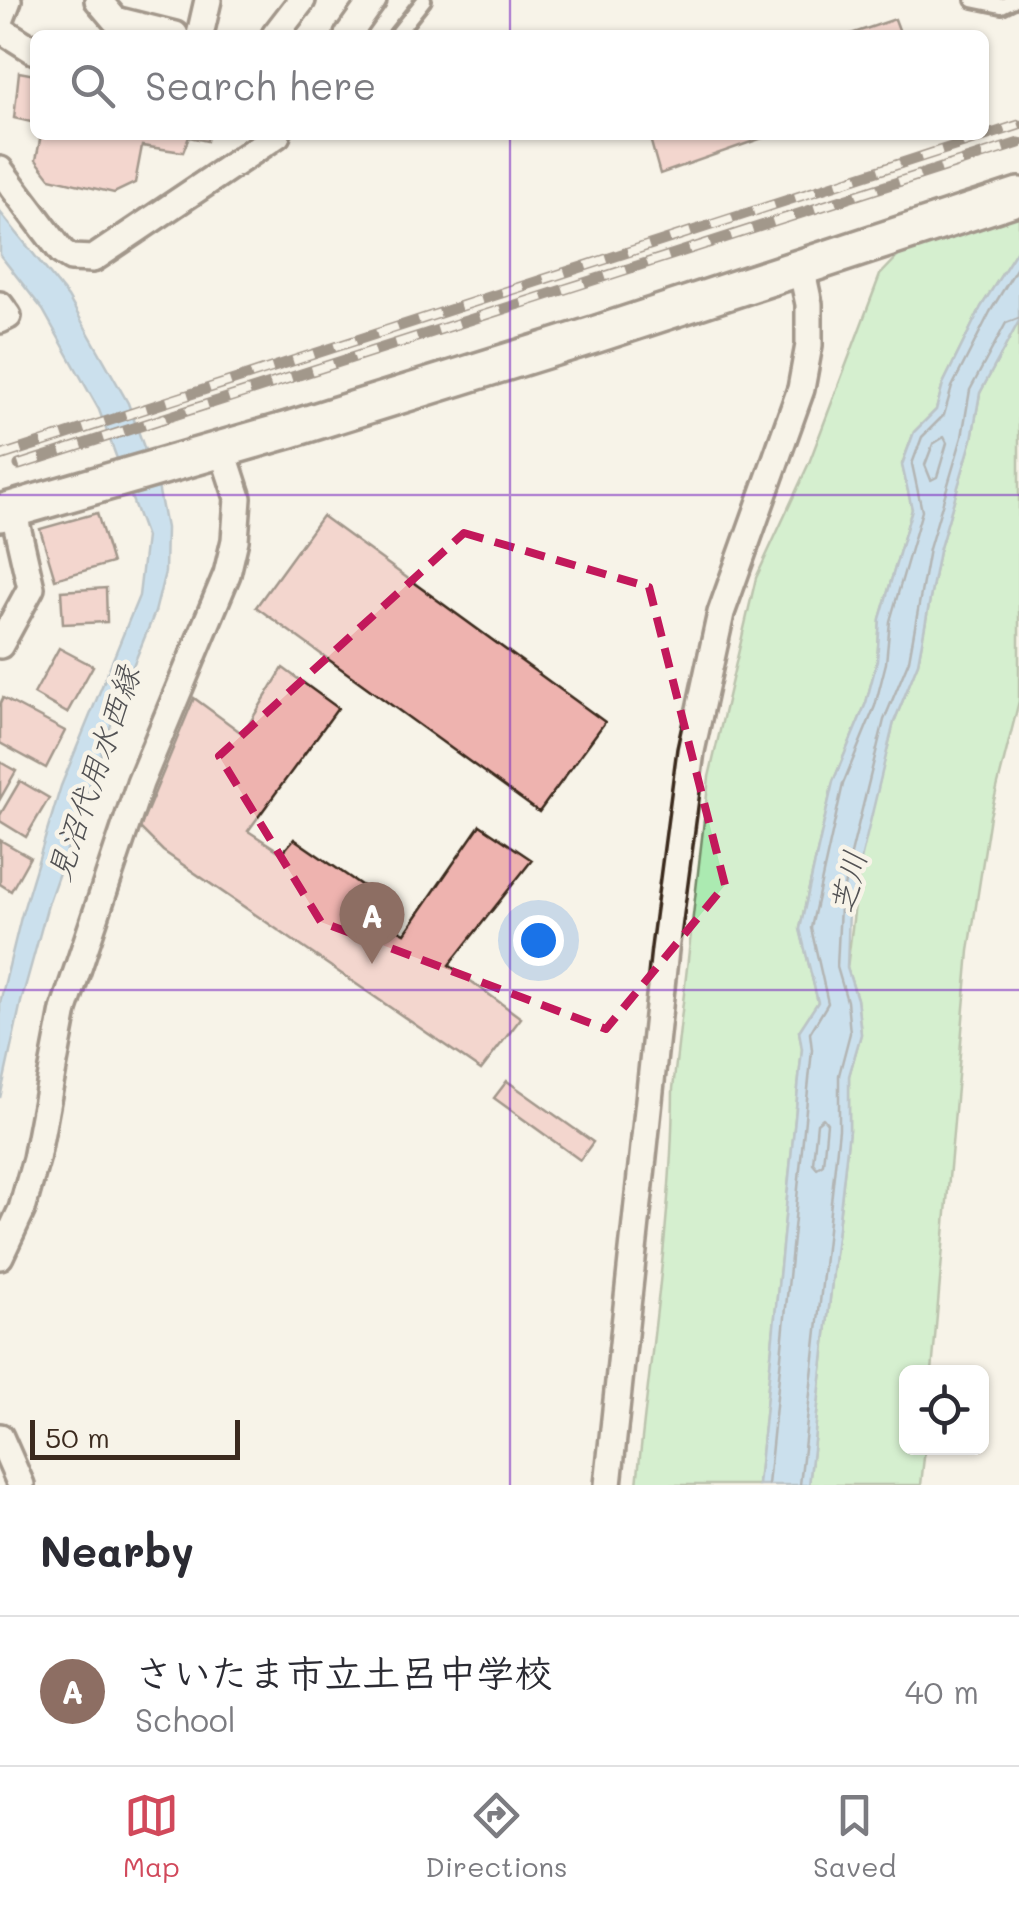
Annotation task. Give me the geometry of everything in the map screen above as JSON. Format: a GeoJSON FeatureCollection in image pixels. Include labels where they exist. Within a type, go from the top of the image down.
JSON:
{"type":"FeatureCollection","features":[{"type":"Feature","properties":{"kind":"street"},"geometry":{"type":"LineString","coordinates":[[0,21],[8,0]]}},
{"type":"Feature","properties":{"kind":"street"},"geometry":{"type":"LineString","coordinates":[[98,0],[123,29]]}},
{"type":"Feature","properties":{"kind":"street"},"geometry":{"type":"LineString","coordinates":[[201,30],[208,0]]}},
{"type":"Feature","properties":{"kind":"street"},"geometry":{"type":"LineString","coordinates":[[352,30],[373,0]]}},
{"type":"Feature","properties":{"kind":"street"},"geometry":{"type":"LineString","coordinates":[[0,29],[30,47]]}},
{"type":"Feature","properties":{"kind":"street"},"geometry":{"type":"LineString","coordinates":[[0,170],[62,252],[71,258],[93,259],[270,140]]}},
{"type":"Feature","properties":{"kind":"street"},"geometry":{"type":"LineString","coordinates":[[0,644],[31,588],[7,511],[578,340],[1019,196]]}},
{"type":"Feature","properties":{"kind":"street"},"geometry":{"type":"LineString","coordinates":[[608,1485],[665,950],[691,751],[721,613],[801,389],[809,345],[809,304],[801,267]]}},
{"type":"Feature","properties":{"kind":"street"},"geometry":{"type":"LineString","coordinates":[[0,305],[8,316],[0,320]]}},
{"type":"Feature","properties":{"kind":"street"},"geometry":{"type":"LineString","coordinates":[[0,1256],[22,1208],[36,1159],[64,1010],[140,783],[226,574],[238,498],[222,449]]}},
{"type":"Feature","properties":{"kind":"street"},"geometry":{"type":"LineString","coordinates":[[0,1438],[20,1485]]}},
{"type":"Feature","properties":{"kind":"lane"},"geometry":{"type":"LineString","coordinates":[[400,30],[424,0]]}},
{"type":"Feature","properties":{"kind":"lane"},"geometry":{"type":"LineString","coordinates":[[974,0],[1002,6],[1014,0]]}},
{"type":"Feature","properties":{"kind":"highlighted area"},"geometry":{"type":"Polygon","coordinates":[[[464,533],[649,587],[725,885],[606,1029],[321,922],[219,756],[464,533]]]}},
{"type":"Feature","properties":{"kind":"green space"},"geometry":{"type":"Polygon","coordinates":[[[1019,214],[1019,247],[981,307],[943,384],[936,410],[914,432],[902,464],[912,509],[880,619],[877,661],[866,703],[833,782],[800,928],[818,1002],[799,1031],[802,1049],[758,1485],[637,1485],[665,1238],[673,1089],[709,777],[756,578],[809,463],[880,275],[903,251],[1019,214]]]}},
{"type":"Feature","properties":{"kind":"green space"},"geometry":{"type":"Polygon","coordinates":[[[1019,321],[1019,701],[990,816],[969,951],[933,1365],[899,1365],[899,1455],[924,1455],[921,1485],[809,1485],[849,1130],[849,1076],[861,1034],[857,999],[847,968],[861,856],[894,722],[918,663],[939,551],[972,439],[980,393],[1019,321]]]}},
{"type":"Feature","properties":{"kind":"water","name":"見沼代用水西縁"},"geometry":{"type":"Polygon","coordinates":[[[0,212],[68,297],[128,403],[158,486],[166,528],[165,572],[155,612],[49,901],[0,1098],[0,1003],[21,917],[61,786],[139,596],[146,537],[99,410],[43,310],[0,255],[0,212]]]}},
{"type":"Feature","properties":{"kind":"water","name":"芝川"},"geometry":{"type":"Polygon","coordinates":[[[1019,247],[1019,321],[980,393],[972,439],[939,551],[918,663],[894,722],[849,910],[847,968],[857,999],[861,1034],[849,1076],[849,1130],[809,1485],[758,1485],[802,1049],[799,1031],[818,1002],[800,929],[833,782],[866,703],[877,661],[880,619],[912,509],[902,465],[914,432],[936,410],[943,384],[981,307],[1019,247]]]}},
{"type":"Feature","properties":{"kind":"building"},"geometry":{"type":"Polygon","coordinates":[[[895,19],[899,30],[863,30],[895,19]]]}},
{"type":"Feature","properties":{"kind":"building"},"geometry":{"type":"Polygon","coordinates":[[[19,72],[30,74],[30,122],[14,118],[19,72]]]}},
{"type":"Feature","properties":{"kind":"building"},"geometry":{"type":"Polygon","coordinates":[[[40,140],[188,140],[183,152],[142,146],[135,183],[114,193],[50,178],[36,160],[40,140]]]}},
{"type":"Feature","properties":{"kind":"building"},"geometry":{"type":"Polygon","coordinates":[[[650,140],[757,140],[660,174],[650,140]]]}},
{"type":"Feature","properties":{"kind":"building"},"geometry":{"type":"Polygon","coordinates":[[[97,513],[112,563],[55,579],[40,529],[97,513]]]}},
{"type":"Feature","properties":{"kind":"building"},"geometry":{"type":"Polygon","coordinates":[[[322,516],[605,722],[539,812],[256,607],[322,516]]]}},
{"type":"Feature","properties":{"kind":"building"},"geometry":{"type":"Polygon","coordinates":[[[106,588],[107,622],[63,624],[61,591],[106,588]]]}},
{"type":"Feature","properties":{"kind":"building"},"geometry":{"type":"Polygon","coordinates":[[[59,648],[93,666],[67,713],[34,694],[59,648]]]}},
{"type":"Feature","properties":{"kind":"building"},"geometry":{"type":"Polygon","coordinates":[[[283,668],[338,708],[248,831],[282,853],[294,839],[371,892],[362,910],[405,933],[480,825],[532,860],[449,965],[521,1018],[481,1070],[163,851],[140,828],[194,698],[243,734],[283,668]]]}},
{"type":"Feature","properties":{"kind":"building"},"geometry":{"type":"Polygon","coordinates":[[[3,698],[65,731],[46,768],[0,743],[3,698]]]}},
{"type":"Feature","properties":{"kind":"building"},"geometry":{"type":"Polygon","coordinates":[[[0,762],[16,771],[0,799],[0,762]]]}},
{"type":"Feature","properties":{"kind":"building"},"geometry":{"type":"Polygon","coordinates":[[[20,781],[49,798],[26,837],[0,821],[20,781]]]}},
{"type":"Feature","properties":{"kind":"building"},"geometry":{"type":"Polygon","coordinates":[[[0,840],[30,857],[11,891],[0,884],[0,840]]]}},
{"type":"Feature","properties":{"kind":"building"},"geometry":{"type":"Polygon","coordinates":[[[507,1081],[593,1142],[580,1160],[494,1098],[507,1081]]]}},
{"type":"Feature","properties":{"kind":"railway"},"geometry":{"type":"LineString","coordinates":[[989,135],[1019,125]]}},
{"type":"Feature","properties":{"kind":"railway"},"geometry":{"type":"LineString","coordinates":[[0,456],[973,140]]}},
{"type":"Feature","properties":{"kind":"railway"},"geometry":{"type":"LineString","coordinates":[[19,465],[1019,143]]}},
{"type":"Feature","properties":{"kind":"place","name":"さいたま市立土呂中学校"},"geometry":{"type":"Point","coordinates":[372,964]}}]}
